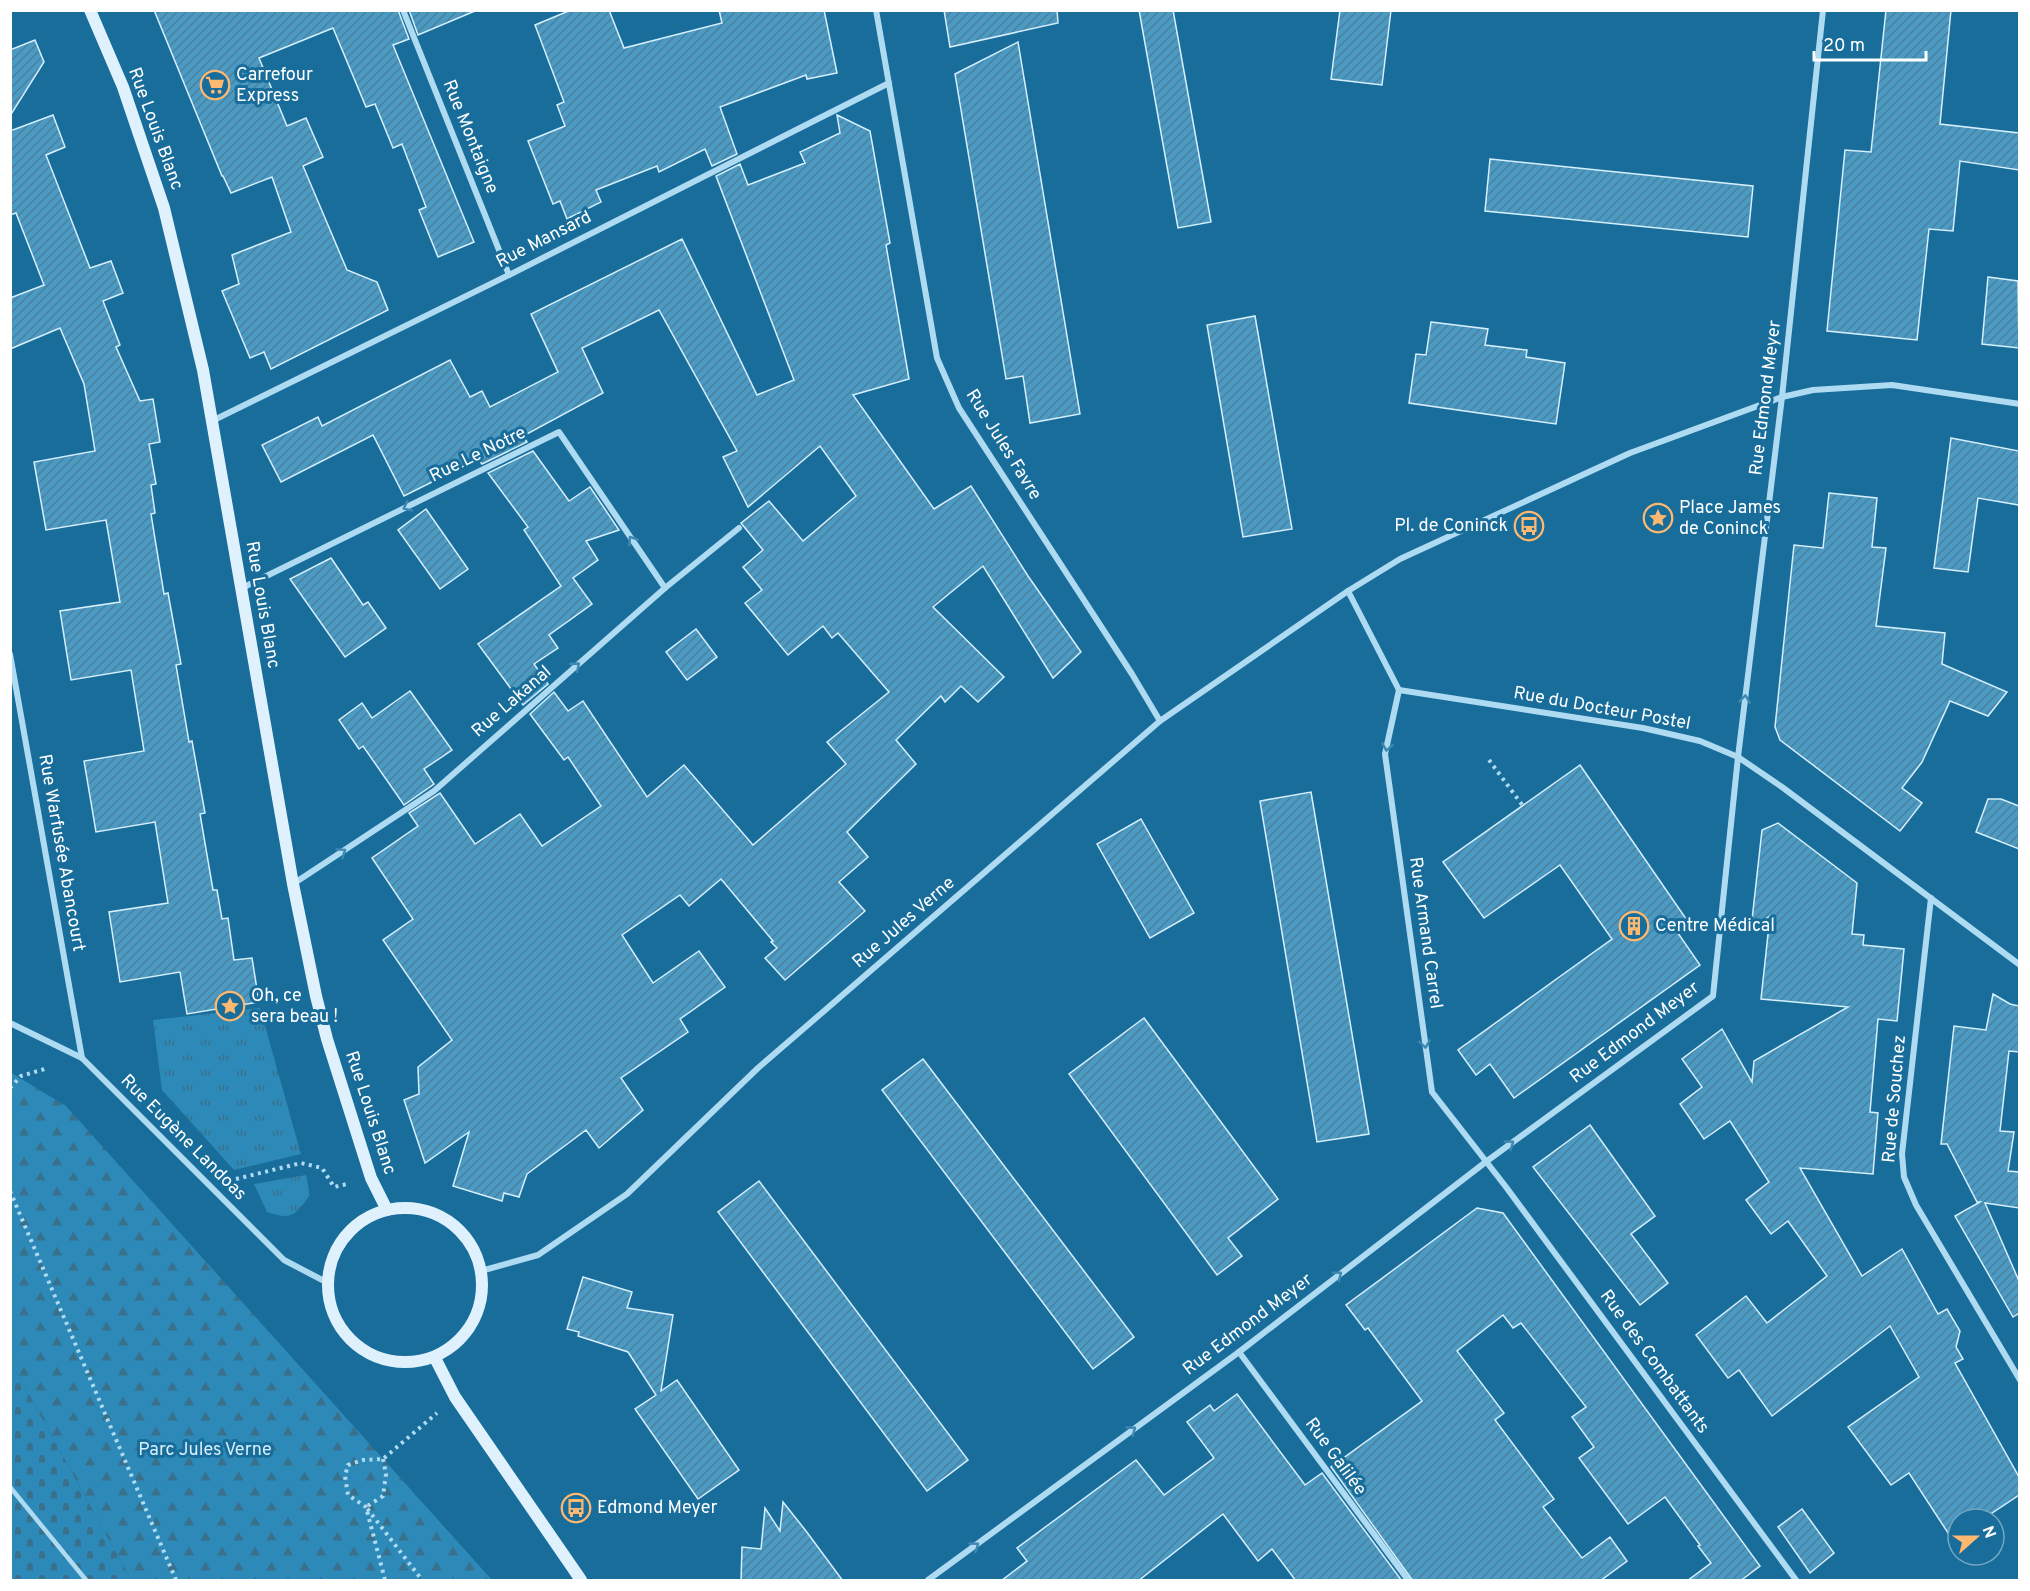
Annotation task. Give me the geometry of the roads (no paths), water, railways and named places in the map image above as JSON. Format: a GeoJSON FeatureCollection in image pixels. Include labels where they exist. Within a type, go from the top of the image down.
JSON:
{"type":"FeatureCollection","features":[{"type":"Feature","properties":{"kind":"street","name":"Rue Louis Blanc"},"geometry":{"type":"LineString","coordinates":[[90,10],[123,87],[164,208],[203,370],[293,884],[316,996],[327,1039],[371,1178],[387,1210]]}},
{"type":"Feature","properties":{"kind":"street","name":"Rue Montaigne"},"geometry":{"type":"LineString","coordinates":[[403,10],[509,275]]}},
{"type":"Feature","properties":{"kind":"street","name":"Rue Jules Favre"},"geometry":{"type":"LineString","coordinates":[[876,10],[937,358],[958,408],[1132,674],[1160,722]]}},
{"type":"Feature","properties":{"kind":"street","name":"Rue Edmond Meyer"},"geometry":{"type":"LineString","coordinates":[[928,1581],[1239,1352],[1487,1161],[1713,996],[1738,757],[1782,397],[1823,10]]}},
{"type":"Feature","properties":{"kind":"street","name":"Rue Mansard"},"geometry":{"type":"LineString","coordinates":[[212,421],[509,275],[889,83]]}},
{"type":"Feature","properties":{"kind":"street"},"geometry":{"type":"LineString","coordinates":[[1399,690],[1348,591],[1431,543],[1599,466],[1782,397],[1813,390],[1892,386],[2019,404]]}},
{"type":"Feature","properties":{"kind":"street","name":"Rue Le Notre"},"geometry":{"type":"LineString","coordinates":[[240,588],[559,432],[665,588]]}},
{"type":"Feature","properties":{"kind":"street","name":"Rue Lakanal"},"geometry":{"type":"LineString","coordinates":[[293,884],[434,791],[665,588],[740,528]]}},
{"type":"Feature","properties":{"kind":"street","name":"Rue Jules Verne"},"geometry":{"type":"LineString","coordinates":[[481,1271],[537,1255],[627,1194],[759,1068],[1160,722],[1348,591]]}},
{"type":"Feature","properties":{"kind":"street","name":"Rue Warfusée Abancourt"},"geometry":{"type":"LineString","coordinates":[[10,654],[82,1058]]}},
{"type":"Feature","properties":{"kind":"street","name":"Rue du Docteur Postel"},"geometry":{"type":"LineString","coordinates":[[1399,690],[1643,728],[1700,741],[1738,757],[1782,787],[2019,966]]}},
{"type":"Feature","properties":{"kind":"street","name":"Rue Armand Carrel"},"geometry":{"type":"LineString","coordinates":[[1399,690],[1385,754],[1432,1092],[1487,1161]]}},
{"type":"Feature","properties":{"kind":"street","name":"Rue de Souchez"},"geometry":{"type":"LineString","coordinates":[[1930,898],[1902,1154],[1904,1177],[1916,1204],[2019,1380]]}},
{"type":"Feature","properties":{"kind":"street","name":"Rue Eugène Landoas"},"geometry":{"type":"LineString","coordinates":[[10,1023],[82,1058],[284,1260],[328,1283]]}},
{"type":"Feature","properties":{"kind":"street","name":"Rue des Combattants"},"geometry":{"type":"LineString","coordinates":[[1487,1161],[1796,1581]]}},
{"type":"Feature","properties":{"kind":"street"},"geometry":{"type":"LineString","coordinates":[[423,1209],[439,1216],[467,1239],[476,1254],[481,1271],[483,1288],[480,1306],[473,1322],[464,1336],[435,1358],[414,1362],[392,1361],[371,1354],[353,1342],[339,1325],[330,1305],[328,1283],[331,1263],[339,1245],[352,1229],[368,1217],[387,1210],[423,1209]]}},
{"type":"Feature","properties":{"kind":"street","name":"Rue Galilée"},"geometry":{"type":"LineString","coordinates":[[1239,1352],[1408,1581]]}},
{"type":"Feature","properties":{"kind":"street"},"geometry":{"type":"LineString","coordinates":[[435,1358],[455,1397],[581,1581]]}},
{"type":"Feature","properties":{"kind":"lane"},"geometry":{"type":"LineString","coordinates":[[10,1487],[86,1581]]}},
{"type":"Feature","properties":{"kind":"place","name":"Carrefour Express"},"geometry":{"type":"Point","coordinates":[215,85]}},
{"type":"Feature","properties":{"kind":"place","name":"Place James de Coninck"},"geometry":{"type":"Point","coordinates":[1658,518]}},
{"type":"Feature","properties":{"kind":"place","name":"Pl. de Coninck"},"geometry":{"type":"Point","coordinates":[1529,526]}},
{"type":"Feature","properties":{"kind":"place","name":"Centre Médical"},"geometry":{"type":"Point","coordinates":[1634,926]}},
{"type":"Feature","properties":{"kind":"place","name":"Oh, ce sera beau !"},"geometry":{"type":"Point","coordinates":[230,1006]}},
{"type":"Feature","properties":{"kind":"place","name":"Edmond Meyer"},"geometry":{"type":"Point","coordinates":[576,1508]}},
{"type":"Feature","properties":{"kind":"park label","name":"Parc Jules Verne"},"geometry":{"type":"Point","coordinates":[205,1450]}}]}
